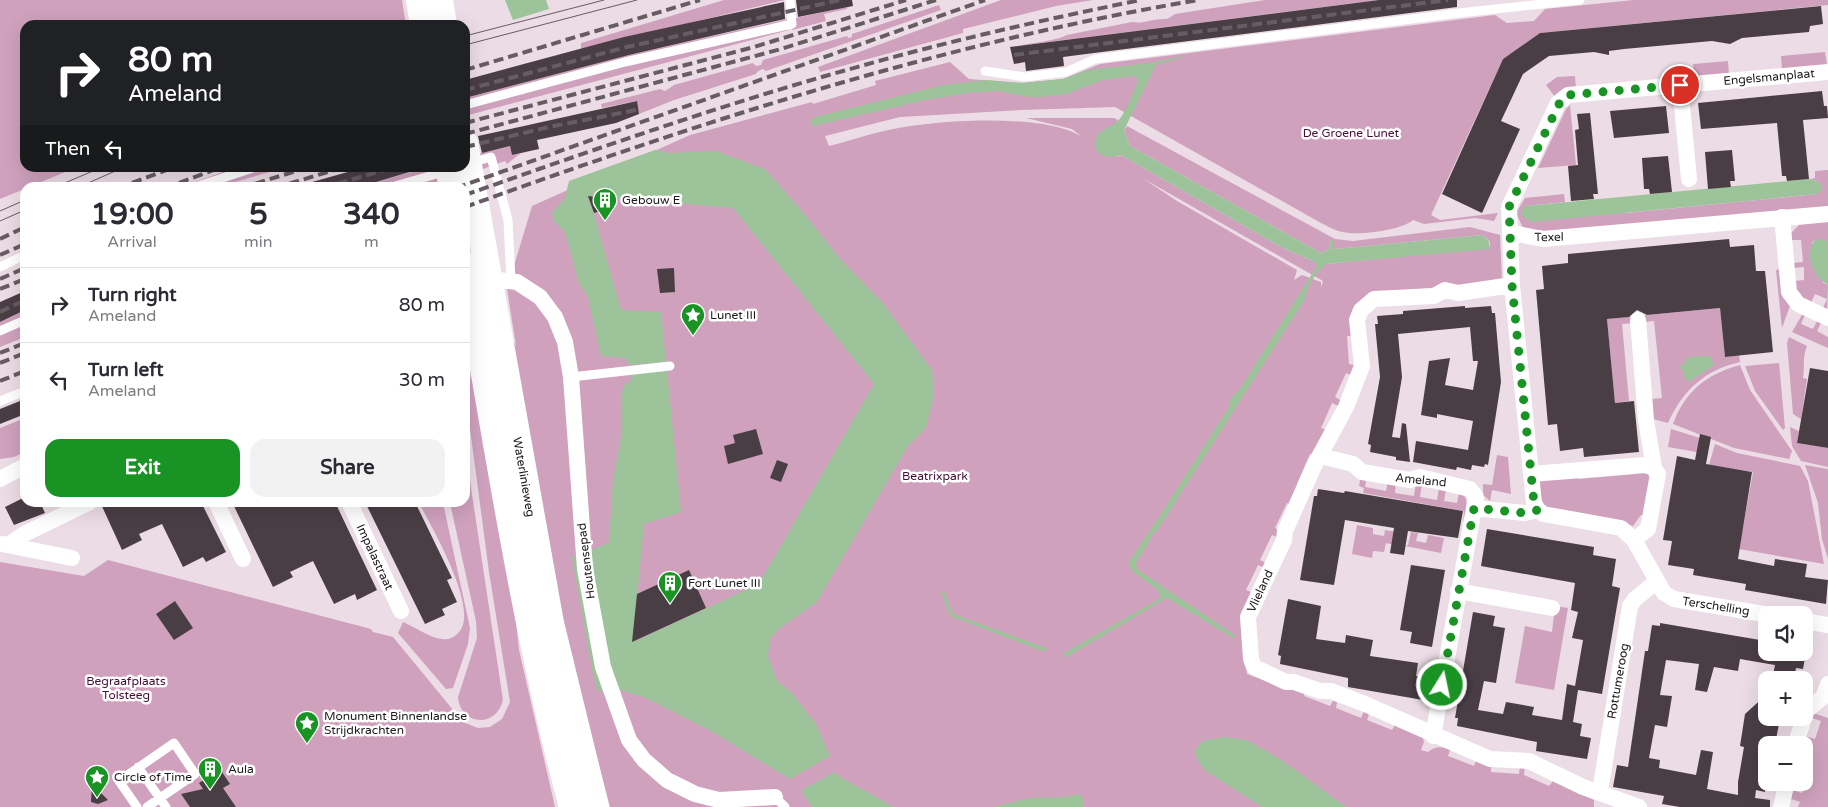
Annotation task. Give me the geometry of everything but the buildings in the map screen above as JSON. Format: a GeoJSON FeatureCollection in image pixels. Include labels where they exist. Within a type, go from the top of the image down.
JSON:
{"type":"FeatureCollection","features":[{"type":"Feature","properties":{"kind":"main road"},"geometry":{"type":"LineString","coordinates":[[418,0],[422,20]]}},
{"type":"Feature","properties":{"kind":"main road"},"geometry":{"type":"LineString","coordinates":[[440,0],[443,20]]}},
{"type":"Feature","properties":{"kind":"main road","name":"Waterlinieweg"},"geometry":{"type":"LineString","coordinates":[[470,185],[488,335],[530,628],[550,727],[572,807]]}},
{"type":"Feature","properties":{"kind":"main road","name":"Waterlinieweg"},"geometry":{"type":"LineString","coordinates":[[470,279],[488,335],[551,623],[596,807]]}},
{"type":"Feature","properties":{"kind":"street","name":"Engelsmanplaat"},"geometry":{"type":"LineString","coordinates":[[1512,233],[1509,207],[1562,98],[1568,95],[1828,72]]}},
{"type":"Feature","properties":{"kind":"street"},"geometry":{"type":"LineString","coordinates":[[1680,85],[1689,179]]}},
{"type":"Feature","properties":{"kind":"street","name":"Texel"},"geometry":{"type":"LineString","coordinates":[[1512,233],[1543,238],[1828,214]]}},
{"type":"Feature","properties":{"kind":"street"},"geometry":{"type":"LineString","coordinates":[[1782,217],[1789,292],[1798,304],[1828,318]]}},
{"type":"Feature","properties":{"kind":"street"},"geometry":{"type":"LineString","coordinates":[[1512,233],[1512,285],[1534,503],[1543,514],[1621,528],[1634,540],[1660,587]]}},
{"type":"Feature","properties":{"kind":"street","name":"Houtensepad"},"geometry":{"type":"LineString","coordinates":[[470,277],[511,281],[540,297],[555,317],[564,342],[571,378],[584,569],[603,667],[615,705],[630,740],[644,760],[676,786],[719,800],[780,802]]}},
{"type":"Feature","properties":{"kind":"street","name":"Vlieland"},"geometry":{"type":"LineString","coordinates":[[1512,285],[1458,293],[1451,289],[1434,296],[1374,299],[1362,310],[1357,320],[1362,366],[1346,407],[1288,523],[1284,540],[1248,616],[1252,659],[1254,667],[1286,682],[1294,682],[1320,691],[1331,691],[1413,724],[1433,736],[1490,760],[1529,761],[1583,788],[1600,792],[1639,807]]}},
{"type":"Feature","properties":{"kind":"street"},"geometry":{"type":"LineString","coordinates":[[1634,540],[1648,530],[1658,474],[1654,468],[1646,420],[1638,320]]}},
{"type":"Feature","properties":{"kind":"street","name":"Ameland"},"geometry":{"type":"LineString","coordinates":[[1321,456],[1353,464],[1362,472],[1410,480],[1420,478],[1470,489],[1476,497],[1474,508]]}},
{"type":"Feature","properties":{"kind":"street"},"geometry":{"type":"LineString","coordinates":[[1531,474],[1645,465],[1654,468]]}},
{"type":"Feature","properties":{"kind":"street"},"geometry":{"type":"LineString","coordinates":[[0,479],[20,469]]}},
{"type":"Feature","properties":{"kind":"street"},"geometry":{"type":"LineString","coordinates":[[4,544],[80,507]]}},
{"type":"Feature","properties":{"kind":"street"},"geometry":{"type":"LineString","coordinates":[[218,507],[243,559]]}},
{"type":"Feature","properties":{"kind":"street","name":"Impalastraat"},"geometry":{"type":"LineString","coordinates":[[351,507],[401,611]]}},
{"type":"Feature","properties":{"kind":"street"},"geometry":{"type":"LineString","coordinates":[[1433,736],[1474,508],[1525,513],[1538,510]]}},
{"type":"Feature","properties":{"kind":"street"},"geometry":{"type":"LineString","coordinates":[[4,544],[72,558]]}},
{"type":"Feature","properties":{"kind":"street","name":"Terschelling"},"geometry":{"type":"LineString","coordinates":[[1660,587],[1674,599],[1758,613]]}},
{"type":"Feature","properties":{"kind":"street","name":"Rottumeroog"},"geometry":{"type":"LineString","coordinates":[[1600,792],[1630,606],[1635,599],[1660,587]]}},
{"type":"Feature","properties":{"kind":"street"},"geometry":{"type":"LineString","coordinates":[[1458,591],[1552,608]]}},
{"type":"Feature","properties":{"kind":"street"},"geometry":{"type":"LineString","coordinates":[[1813,622],[1828,625]]}},
{"type":"Feature","properties":{"kind":"street"},"geometry":{"type":"LineString","coordinates":[[1798,736],[1806,710],[1823,697],[1828,684]]}},
{"type":"Feature","properties":{"kind":"street"},"geometry":{"type":"LineString","coordinates":[[1781,807],[1785,791]]}},
{"type":"Feature","properties":{"kind":"lane"},"geometry":{"type":"LineString","coordinates":[[985,71],[1026,77],[1038,76],[1066,72],[1095,59],[1460,13],[1580,0]]}},
{"type":"Feature","properties":{"kind":"lane"},"geometry":{"type":"LineString","coordinates":[[470,104],[625,62],[792,24],[790,1]]}},
{"type":"Feature","properties":{"kind":"lane"},"geometry":{"type":"LineString","coordinates":[[470,163],[491,157],[508,220],[511,281]]}},
{"type":"Feature","properties":{"kind":"lane"},"geometry":{"type":"LineString","coordinates":[[210,182],[241,172]]}},
{"type":"Feature","properties":{"kind":"lane"},"geometry":{"type":"LineString","coordinates":[[409,182],[443,172]]}},
{"type":"Feature","properties":{"kind":"lane"},"geometry":{"type":"LineString","coordinates":[[0,266],[20,257]]}},
{"type":"Feature","properties":{"kind":"lane"},"geometry":{"type":"LineString","coordinates":[[0,331],[20,322]]}},
{"type":"Feature","properties":{"kind":"lane"},"geometry":{"type":"LineString","coordinates":[[571,378],[622,370],[670,366]]}},
{"type":"Feature","properties":{"kind":"lane"},"geometry":{"type":"LineString","coordinates":[[0,401],[20,393]]}},
{"type":"Feature","properties":{"kind":"lane"},"geometry":{"type":"LineString","coordinates":[[137,807],[119,781],[174,743],[195,774],[147,807]]}},
{"type":"Feature","properties":{"kind":"lane"},"geometry":{"type":"LineString","coordinates":[[138,767],[166,807]]}},
{"type":"Feature","properties":{"kind":"green space"},"geometry":{"type":"Polygon","coordinates":[[[0,0],[402,0],[405,20],[20,20],[20,172],[65,172],[41,182],[20,182],[20,191],[0,199],[0,0]]]}},
{"type":"Feature","properties":{"kind":"green space"},"geometry":{"type":"Polygon","coordinates":[[[724,0],[785,0],[581,49],[581,43],[724,0]]]}},
{"type":"Feature","properties":{"kind":"green space"},"geometry":{"type":"Polygon","coordinates":[[[1001,0],[1093,0],[1056,6],[963,29],[963,33],[820,72],[818,67],[1001,0]]]}},
{"type":"Feature","properties":{"kind":"green space"},"geometry":{"type":"Polygon","coordinates":[[[1265,0],[1379,0],[1017,46],[1132,22],[1167,19],[1175,14],[1265,0]]]}},
{"type":"Feature","properties":{"kind":"green space","name":"Beatrixpark"},"geometry":{"type":"Polygon","coordinates":[[[1634,0],[1828,0],[1828,5],[1540,33],[1503,59],[1431,215],[1440,220],[1498,213],[1494,221],[1475,218],[1424,224],[1413,220],[1400,227],[1380,231],[1350,233],[1337,231],[1115,107],[900,117],[825,136],[829,146],[904,127],[956,121],[985,120],[1041,124],[1064,129],[1082,137],[1072,129],[1026,118],[1114,118],[1118,120],[1116,124],[1117,157],[1121,155],[1281,247],[1315,262],[1326,264],[1490,248],[1490,242],[1483,235],[1336,249],[1333,248],[1331,240],[1329,249],[1321,253],[1130,146],[1124,130],[1127,126],[1335,239],[1353,241],[1470,227],[1500,235],[1502,281],[1368,294],[1352,336],[1347,336],[1349,364],[1354,365],[1351,375],[1346,373],[1335,397],[1344,402],[1341,407],[1332,403],[1321,428],[1326,430],[1315,454],[1310,454],[1297,484],[1299,490],[1291,505],[1287,503],[1275,528],[1280,531],[1277,537],[1272,535],[1260,560],[1269,564],[1267,569],[1258,565],[1246,590],[1251,592],[1242,615],[1247,674],[1288,689],[1305,691],[1304,696],[1330,706],[1333,701],[1337,702],[1336,708],[1361,718],[1365,709],[1370,711],[1367,720],[1392,730],[1395,725],[1422,735],[1424,742],[1421,750],[1428,752],[1439,747],[1444,748],[1450,750],[1448,756],[1474,766],[1476,761],[1491,766],[1491,772],[1519,774],[1520,765],[1525,765],[1524,775],[1549,786],[1553,781],[1594,800],[1594,807],[610,807],[553,590],[509,332],[516,346],[507,289],[532,206],[690,135],[812,102],[813,104],[876,85],[875,81],[950,62],[969,79],[1022,83],[1063,79],[1100,64],[1495,15],[1507,23],[1534,21],[1545,9],[1634,0]],[[1144,179],[1177,201],[1297,270],[1294,280],[1302,275],[1321,282],[1321,287],[1323,281],[1144,179]]]}},
{"type":"Feature","properties":{"kind":"green space"},"geometry":{"type":"Polygon","coordinates":[[[939,5],[941,10],[766,71],[763,69],[756,74],[674,100],[639,114],[636,101],[602,108],[601,104],[660,89],[665,91],[674,85],[753,63],[756,66],[761,65],[763,60],[847,36],[848,38],[852,37],[852,34],[939,5]]]}},
{"type":"Feature","properties":{"kind":"green space"},"geometry":{"type":"Polygon","coordinates":[[[847,7],[847,9],[824,14],[826,21],[792,30],[791,19],[847,7]]]}},
{"type":"Feature","properties":{"kind":"green space"},"geometry":{"type":"Polygon","coordinates":[[[788,19],[789,30],[470,115],[470,97],[629,55],[788,19]]]}},
{"type":"Feature","properties":{"kind":"green space"},"geometry":{"type":"Polygon","coordinates":[[[1825,52],[1827,65],[1782,70],[1781,56],[1825,52]]]}},
{"type":"Feature","properties":{"kind":"green space"},"geometry":{"type":"Polygon","coordinates":[[[1728,61],[1729,75],[1695,78],[1693,64],[1728,61]]]}},
{"type":"Feature","properties":{"kind":"green space"},"geometry":{"type":"Polygon","coordinates":[[[1575,76],[1576,89],[1562,91],[1555,97],[1546,85],[1557,77],[1575,76]]]}},
{"type":"Feature","properties":{"kind":"green space"},"geometry":{"type":"Polygon","coordinates":[[[1570,105],[1576,165],[1538,168],[1566,109],[1570,105]]]}},
{"type":"Feature","properties":{"kind":"green space"},"geometry":{"type":"Polygon","coordinates":[[[510,146],[512,155],[521,153],[507,164],[505,161],[448,182],[377,182],[411,172],[470,172],[470,156],[510,146]]]}},
{"type":"Feature","properties":{"kind":"green space"},"geometry":{"type":"Polygon","coordinates":[[[1828,170],[1828,207],[1542,234],[1523,228],[1516,213],[1525,198],[1564,194],[1565,202],[1526,206],[1626,213],[1817,194],[1820,182],[1810,179],[1815,178],[1815,171],[1828,170]]]}},
{"type":"Feature","properties":{"kind":"green space"},"geometry":{"type":"Polygon","coordinates":[[[223,172],[269,172],[235,182],[195,182],[223,172]]]}},
{"type":"Feature","properties":{"kind":"green space"},"geometry":{"type":"Polygon","coordinates":[[[1828,222],[1828,241],[1817,240],[1812,242],[1823,283],[1828,285],[1827,311],[1823,308],[1827,299],[1815,294],[1811,303],[1797,294],[1794,281],[1804,280],[1804,267],[1794,268],[1793,263],[1803,262],[1801,240],[1791,240],[1790,234],[1799,225],[1828,222]]]}},
{"type":"Feature","properties":{"kind":"green space"},"geometry":{"type":"Polygon","coordinates":[[[1781,269],[1784,298],[1790,306],[1782,328],[1776,270],[1781,269]]]}},
{"type":"Feature","properties":{"kind":"green space"},"geometry":{"type":"Polygon","coordinates":[[[1720,308],[1725,357],[1739,355],[1740,362],[1716,370],[1696,383],[1674,411],[1668,423],[1653,419],[1652,399],[1662,398],[1654,321],[1622,324],[1629,401],[1615,403],[1607,319],[1720,308]]]}},
{"type":"Feature","properties":{"kind":"green space"},"geometry":{"type":"Polygon","coordinates":[[[20,312],[20,339],[0,347],[0,322],[20,312]]]}},
{"type":"Feature","properties":{"kind":"green space"},"geometry":{"type":"Polygon","coordinates":[[[1803,313],[1805,315],[1801,324],[1813,329],[1817,321],[1821,323],[1817,331],[1828,337],[1828,348],[1792,332],[1803,313]]]}},
{"type":"Feature","properties":{"kind":"green space"},"geometry":{"type":"Polygon","coordinates":[[[1789,337],[1807,346],[1803,378],[1807,379],[1801,419],[1793,414],[1787,343],[1789,337]]]}},
{"type":"Feature","properties":{"kind":"green space","name":"Begraafplaats Tolsteeg"},"geometry":{"type":"Polygon","coordinates":[[[472,362],[511,572],[519,650],[555,807],[0,807],[0,562],[84,576],[108,560],[371,629],[373,632],[393,637],[463,722],[478,728],[490,727],[502,719],[510,702],[489,572],[470,429],[472,362]]]}},
{"type":"Feature","properties":{"kind":"green space"},"geometry":{"type":"Polygon","coordinates":[[[1779,363],[1785,428],[1783,430],[1755,391],[1745,366],[1779,363]]]}},
{"type":"Feature","properties":{"kind":"green space"},"geometry":{"type":"Polygon","coordinates":[[[1740,365],[1750,390],[1792,451],[1789,459],[1734,448],[1673,424],[1678,412],[1691,393],[1717,373],[1740,365]]]}},
{"type":"Feature","properties":{"kind":"green space"},"geometry":{"type":"Polygon","coordinates":[[[20,420],[20,454],[0,459],[0,428],[20,420]]]}},
{"type":"Feature","properties":{"kind":"green space"},"geometry":{"type":"Polygon","coordinates":[[[1790,427],[1799,431],[1797,443],[1828,448],[1828,467],[1801,461],[1792,446],[1790,427]]]}},
{"type":"Feature","properties":{"kind":"green space"},"geometry":{"type":"Polygon","coordinates":[[[1671,429],[1700,438],[1708,454],[1668,447],[1671,429]]]}},
{"type":"Feature","properties":{"kind":"green space"},"geometry":{"type":"Polygon","coordinates":[[[1715,444],[1737,453],[1800,466],[1808,481],[1824,564],[1739,549],[1753,472],[1709,465],[1715,444]]]}},
{"type":"Feature","properties":{"kind":"green space"},"geometry":{"type":"Polygon","coordinates":[[[1497,455],[1508,457],[1511,494],[1492,490],[1490,501],[1483,495],[1483,484],[1492,485],[1497,455]]]}},
{"type":"Feature","properties":{"kind":"green space"},"geometry":{"type":"Polygon","coordinates":[[[1805,465],[1828,469],[1828,559],[1822,539],[1818,503],[1805,465]]]}},
{"type":"Feature","properties":{"kind":"green space"},"geometry":{"type":"Polygon","coordinates":[[[1636,470],[1648,474],[1650,480],[1644,516],[1641,515],[1633,526],[1551,510],[1541,502],[1538,480],[1579,476],[1579,479],[1636,474],[1636,470]]]}},
{"type":"Feature","properties":{"kind":"green space"},"geometry":{"type":"Polygon","coordinates":[[[1361,475],[1367,476],[1365,487],[1386,491],[1388,480],[1396,481],[1395,493],[1414,496],[1416,482],[1422,483],[1420,497],[1437,500],[1439,488],[1446,490],[1444,501],[1457,503],[1459,492],[1467,502],[1463,525],[1464,511],[1363,493],[1364,488],[1359,486],[1361,475]]]}},
{"type":"Feature","properties":{"kind":"green space"},"geometry":{"type":"Polygon","coordinates":[[[470,481],[503,700],[493,716],[479,720],[471,718],[465,713],[460,706],[458,697],[477,638],[476,621],[451,507],[470,507],[470,481]]]}},
{"type":"Feature","properties":{"kind":"green space"},"geometry":{"type":"Polygon","coordinates":[[[421,507],[444,507],[470,628],[468,644],[453,688],[446,689],[398,633],[403,622],[433,637],[446,639],[452,638],[457,634],[463,624],[464,608],[460,590],[443,549],[421,507]]]}},
{"type":"Feature","properties":{"kind":"green space"},"geometry":{"type":"Polygon","coordinates":[[[1357,525],[1373,528],[1373,534],[1384,536],[1385,530],[1397,532],[1399,546],[1386,543],[1384,552],[1373,551],[1372,558],[1352,554],[1357,525]]]}},
{"type":"Feature","properties":{"kind":"green space"},"geometry":{"type":"Polygon","coordinates":[[[1411,532],[1418,533],[1416,541],[1426,543],[1428,535],[1444,538],[1441,553],[1405,546],[1408,545],[1411,532]]]}},
{"type":"Feature","properties":{"kind":"green space"},"geometry":{"type":"Polygon","coordinates":[[[1555,606],[1568,608],[1554,690],[1515,683],[1525,626],[1552,632],[1555,606]]]}},
{"type":"Feature","properties":{"kind":"green space"},"geometry":{"type":"Polygon","coordinates":[[[1813,713],[1828,718],[1828,807],[1798,807],[1800,802],[1791,799],[1793,791],[1802,793],[1803,791],[1813,791],[1813,738],[1815,739],[1821,721],[1813,718],[1813,713]]]}},
{"type":"Feature","properties":{"kind":"shaded area"},"geometry":{"type":"Polygon","coordinates":[[[505,0],[546,0],[549,9],[513,20],[505,0]]]}},
{"type":"Feature","properties":{"kind":"shaded area"},"geometry":{"type":"Polygon","coordinates":[[[1193,54],[1156,65],[1124,130],[1130,146],[1321,253],[1329,249],[1331,240],[1334,240],[1333,248],[1336,249],[1483,235],[1489,242],[1490,249],[1326,264],[1312,280],[1304,301],[1157,531],[1152,528],[1229,407],[1231,398],[1238,392],[1317,266],[1315,262],[1281,247],[1121,155],[1107,157],[1098,153],[1095,145],[1096,139],[1103,130],[1117,122],[1123,114],[1137,84],[1137,79],[1134,76],[1103,80],[1066,94],[1028,97],[999,91],[968,93],[926,100],[813,126],[810,121],[815,117],[944,85],[987,80],[1022,83],[1063,79],[1087,70],[1150,63],[1193,54]]]}},
{"type":"Feature","properties":{"kind":"shaded area"},"geometry":{"type":"Polygon","coordinates":[[[655,150],[669,153],[716,151],[765,169],[842,261],[882,302],[932,370],[934,395],[926,428],[908,446],[817,602],[780,628],[770,639],[768,656],[777,681],[792,693],[816,724],[830,756],[790,779],[711,731],[646,698],[620,690],[598,691],[593,674],[572,557],[609,543],[613,481],[622,431],[621,396],[624,385],[632,380],[631,373],[667,370],[681,512],[644,524],[633,642],[759,584],[874,384],[733,208],[589,196],[621,310],[661,312],[666,362],[630,365],[625,358],[601,356],[588,297],[579,283],[565,232],[554,221],[552,213],[565,198],[569,181],[655,150]]]}},
{"type":"Feature","properties":{"kind":"shaded area"},"geometry":{"type":"Polygon","coordinates":[[[1810,179],[1820,182],[1822,191],[1817,194],[1532,222],[1521,215],[1523,208],[1526,206],[1810,179]]]}},
{"type":"Feature","properties":{"kind":"shaded area"},"geometry":{"type":"Polygon","coordinates":[[[1821,239],[1828,241],[1828,285],[1815,272],[1810,259],[1811,247],[1814,241],[1821,239]]]}},
{"type":"Feature","properties":{"kind":"shaded area"},"geometry":{"type":"Polygon","coordinates":[[[1710,356],[1714,365],[1689,382],[1684,377],[1683,371],[1679,367],[1685,363],[1688,357],[1710,356]]]}},
{"type":"Feature","properties":{"kind":"shaded area"},"geometry":{"type":"Polygon","coordinates":[[[1144,539],[1147,539],[1149,542],[1136,563],[1137,569],[1236,636],[1233,638],[1167,598],[1065,658],[1064,653],[1161,598],[1158,590],[1129,567],[1129,562],[1144,539]]]}},
{"type":"Feature","properties":{"kind":"shaded area"},"geometry":{"type":"Polygon","coordinates":[[[944,591],[953,614],[1046,648],[1045,652],[950,616],[941,592],[944,591]]]}},
{"type":"Feature","properties":{"kind":"shaded area"},"geometry":{"type":"Polygon","coordinates":[[[1224,737],[1247,740],[1283,761],[1346,807],[1262,807],[1206,771],[1199,763],[1194,751],[1203,741],[1224,737]]]}},
{"type":"Feature","properties":{"kind":"shaded area"},"geometry":{"type":"Polygon","coordinates":[[[835,772],[840,777],[894,807],[812,807],[802,792],[803,789],[835,772]]]}},
{"type":"Feature","properties":{"kind":"shaded area"},"geometry":{"type":"Polygon","coordinates":[[[1080,794],[1084,801],[1084,807],[993,807],[1030,798],[1066,797],[1080,794]]]}},
{"type":"Feature","properties":{"kind":"waterway"},"geometry":{"type":"LineString","coordinates":[[1144,544],[1157,524]]}},
{"type":"Feature","properties":{"kind":"tram line"},"geometry":{"type":"LineString","coordinates":[[470,35],[604,0]]}},
{"type":"Feature","properties":{"kind":"tram line"},"geometry":{"type":"LineString","coordinates":[[470,44],[637,0]]}},
{"type":"Feature","properties":{"kind":"tram line"},"geometry":{"type":"LineString","coordinates":[[67,182],[91,172]]}},
{"type":"Feature","properties":{"kind":"tram line"},"geometry":{"type":"LineString","coordinates":[[90,182],[113,172]]}},
{"type":"Feature","properties":{"kind":"tram line"},"geometry":{"type":"LineString","coordinates":[[0,211],[20,202]]}},
{"type":"Feature","properties":{"kind":"tram line"},"geometry":{"type":"LineString","coordinates":[[0,221],[20,212]]}},
{"type":"Feature","properties":{"kind":"railway"},"geometry":{"type":"LineString","coordinates":[[470,69],[700,0]]}},
{"type":"Feature","properties":{"kind":"railway"},"geometry":{"type":"LineString","coordinates":[[470,89],[627,47],[840,0]]}},
{"type":"Feature","properties":{"kind":"railway"},"geometry":{"type":"LineString","coordinates":[[470,122],[754,47],[906,0]]}},
{"type":"Feature","properties":{"kind":"railway"},"geometry":{"type":"LineString","coordinates":[[470,133],[781,49],[936,0]]}},
{"type":"Feature","properties":{"kind":"railway"},"geometry":{"type":"LineString","coordinates":[[470,183],[985,0]]}},
{"type":"Feature","properties":{"kind":"railway"},"geometry":{"type":"LineString","coordinates":[[470,193],[700,114],[843,71],[991,32],[1141,0]]}},
{"type":"Feature","properties":{"kind":"railway"},"geometry":{"type":"LineString","coordinates":[[470,205],[645,144],[827,87],[918,61],[1010,38],[1198,0]]}},
{"type":"Feature","properties":{"kind":"railway"},"geometry":{"type":"LineString","coordinates":[[1014,55],[1448,0]]}},
{"type":"Feature","properties":{"kind":"railway"},"geometry":{"type":"LineString","coordinates":[[470,146],[549,127],[636,110]]}},
{"type":"Feature","properties":{"kind":"railway"},"geometry":{"type":"LineString","coordinates":[[134,182],[161,172]]}},
{"type":"Feature","properties":{"kind":"railway"},"geometry":{"type":"LineString","coordinates":[[181,182],[208,172]]}},
{"type":"Feature","properties":{"kind":"railway"},"geometry":{"type":"LineString","coordinates":[[260,182],[293,172]]}},
{"type":"Feature","properties":{"kind":"railway"},"geometry":{"type":"LineString","coordinates":[[295,182],[328,172]]}},
{"type":"Feature","properties":{"kind":"railway"},"geometry":{"type":"LineString","coordinates":[[343,182],[377,172]]}},
{"type":"Feature","properties":{"kind":"railway"},"geometry":{"type":"LineString","coordinates":[[0,239],[20,229]]}},
{"type":"Feature","properties":{"kind":"railway"},"geometry":{"type":"LineString","coordinates":[[0,255],[20,246]]}},
{"type":"Feature","properties":{"kind":"railway"},"geometry":{"type":"LineString","coordinates":[[0,279],[20,270]]}},
{"type":"Feature","properties":{"kind":"railway"},"geometry":{"type":"LineString","coordinates":[[0,289],[20,281]]}},
{"type":"Feature","properties":{"kind":"railway"},"geometry":{"type":"LineString","coordinates":[[0,312],[20,302]]}},
{"type":"Feature","properties":{"kind":"railway"},"geometry":{"type":"LineString","coordinates":[[0,353],[20,345]]}},
{"type":"Feature","properties":{"kind":"railway"},"geometry":{"type":"LineString","coordinates":[[0,363],[20,355]]}},
{"type":"Feature","properties":{"kind":"railway"},"geometry":{"type":"LineString","coordinates":[[0,381],[20,373]]}},
{"type":"Feature","properties":{"kind":"place","name":"Gebouw E"},"geometry":{"type":"Point","coordinates":[605,221]}},
{"type":"Feature","properties":{"kind":"place","name":"Lunet III"},"geometry":{"type":"Point","coordinates":[693,336]}},
{"type":"Feature","properties":{"kind":"place","name":"Fort Lunet III"},"geometry":{"type":"Point","coordinates":[670,604]}},
{"type":"Feature","properties":{"kind":"place","name":"Monument Binnenlandse Strijdkrachten"},"geometry":{"type":"Point","coordinates":[307,744]}},
{"type":"Feature","properties":{"kind":"place","name":"Aula"},"geometry":{"type":"Point","coordinates":[210,790]}},
{"type":"Feature","properties":{"kind":"place","name":"Circle of Time"},"geometry":{"type":"Point","coordinates":[97,798]}},
{"type":"Feature","properties":{"kind":"route"},"geometry":{"type":"LineString","coordinates":[[1442,685],[1474,508],[1525,513],[1538,510],[1534,503],[1520,369],[1512,285],[1512,233],[1509,207],[1558,102],[1562,98],[1568,95],[1680,85]]}},
{"type":"Feature","properties":{"kind":"park label","name":"De Groene Lunet"},"geometry":{"type":"Point","coordinates":[1351,133]}}]}
